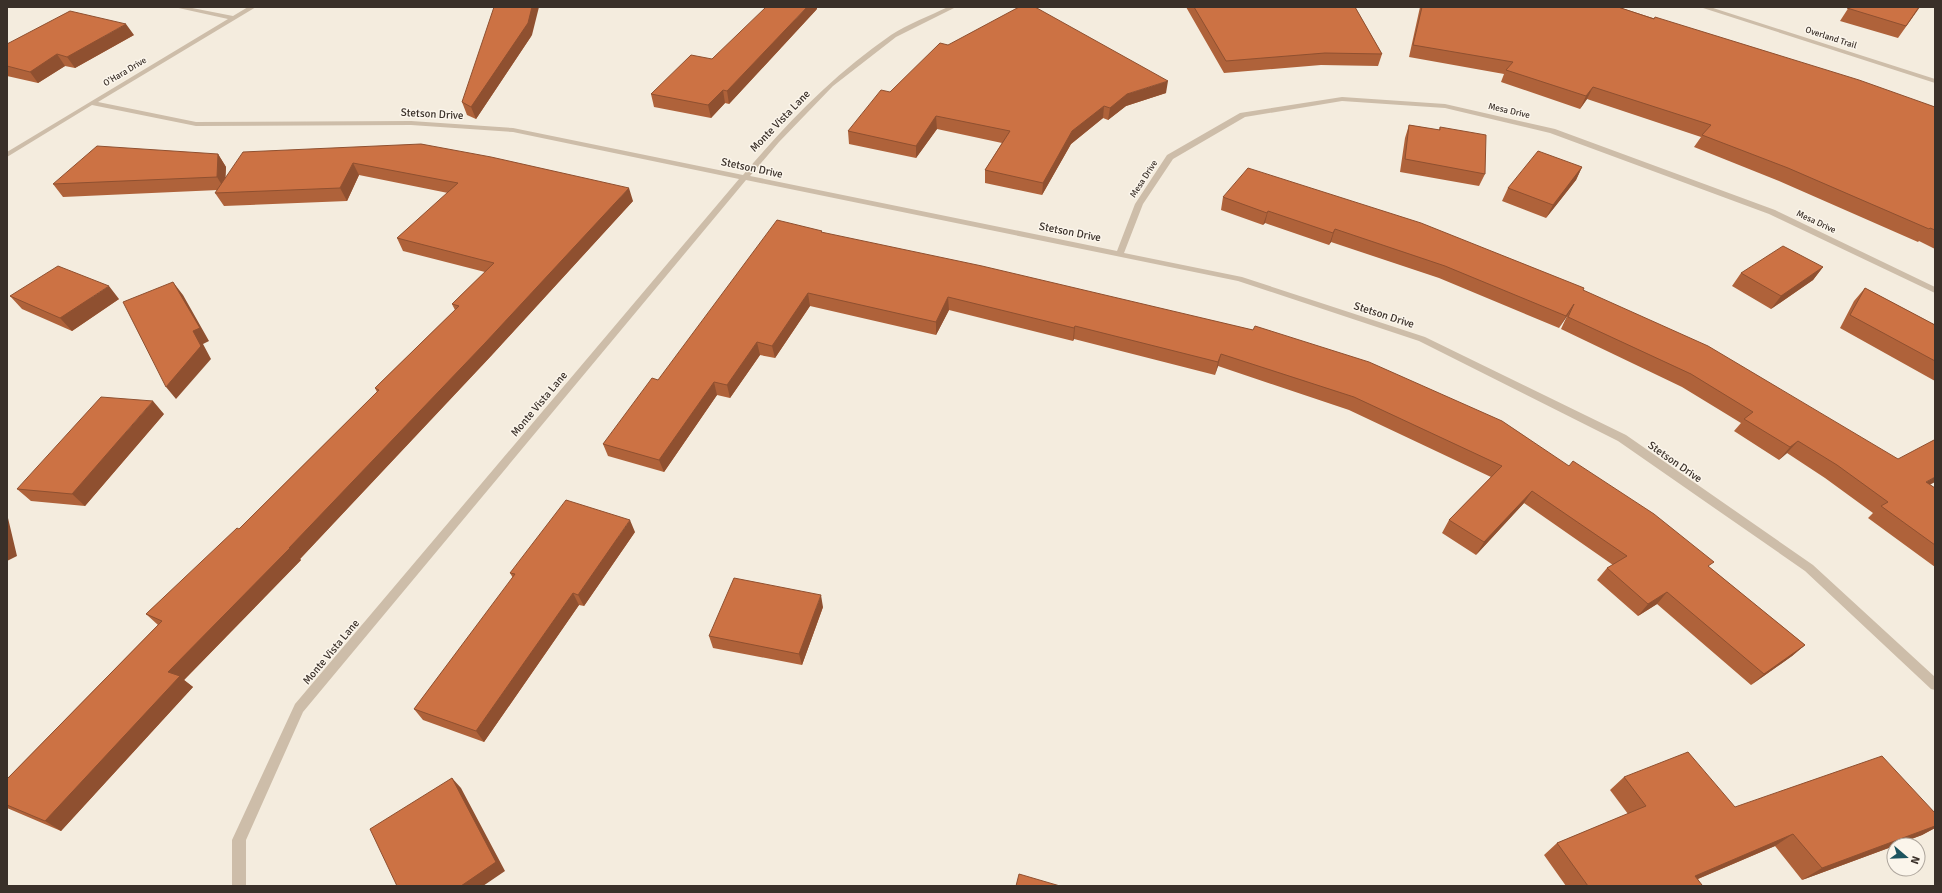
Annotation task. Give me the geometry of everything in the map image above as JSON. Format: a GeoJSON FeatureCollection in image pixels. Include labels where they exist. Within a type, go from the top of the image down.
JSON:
{"type":"FeatureCollection","features":[{"type":"Feature","properties":{"kind":"street"},"geometry":{"type":"LineString","coordinates":[[177,7],[232,18]]}},
{"type":"Feature","properties":{"kind":"street","name":"O'Hara Drive"},"geometry":{"type":"LineString","coordinates":[[7,155],[232,18],[253,7]]}},
{"type":"Feature","properties":{"kind":"street","name":"Monte Vista Lane"},"geometry":{"type":"LineString","coordinates":[[239,886],[239,840],[299,708],[776,140],[831,85],[894,36],[953,7]]}},
{"type":"Feature","properties":{"kind":"street","name":"Overland Trail"},"geometry":{"type":"LineString","coordinates":[[1703,7],[1723,10],[1935,81]]}},
{"type":"Feature","properties":{"kind":"street","name":"Mesa Drive"},"geometry":{"type":"LineString","coordinates":[[1120,253],[1139,204],[1170,157],[1242,115],[1342,99],[1445,106],[1552,131],[1772,212],[1935,290]]}},
{"type":"Feature","properties":{"kind":"street","name":"Stetson Drive"},"geometry":{"type":"LineString","coordinates":[[91,103],[196,124],[411,123],[513,130],[1239,278],[1422,339],[1622,438],[1809,568],[1935,685]]}},
{"type":"Feature","properties":{"kind":"building"},"geometry":{"type":"Polygon","coordinates":[[[494,7],[532,7],[528,23],[471,107],[462,102],[494,7]]]}},
{"type":"Feature","properties":{"kind":"building"},"geometry":{"type":"Polygon","coordinates":[[[766,7],[807,7],[727,91],[723,90],[708,105],[651,94],[691,55],[712,59],[766,7]]]}},
{"type":"Feature","properties":{"kind":"building"},"geometry":{"type":"Polygon","coordinates":[[[1019,7],[1035,7],[1168,81],[1127,94],[1110,108],[1104,106],[1072,131],[1043,183],[985,170],[1010,131],[936,116],[916,146],[848,131],[881,90],[890,92],[940,43],[948,45],[1019,7]]]}},
{"type":"Feature","properties":{"kind":"building"},"geometry":{"type":"Polygon","coordinates":[[[1194,7],[1355,7],[1382,54],[1325,53],[1226,61],[1194,7]]]}},
{"type":"Feature","properties":{"kind":"building"},"geometry":{"type":"Polygon","coordinates":[[[1422,7],[1618,7],[1859,80],[1935,107],[1935,230],[1929,229],[1788,168],[1702,135],[1711,125],[1593,87],[1586,96],[1506,70],[1513,62],[1413,45],[1422,7]]]}},
{"type":"Feature","properties":{"kind":"building"},"geometry":{"type":"Polygon","coordinates":[[[1919,7],[1906,26],[1847,8],[1919,7]]]}},
{"type":"Feature","properties":{"kind":"building"},"geometry":{"type":"Polygon","coordinates":[[[70,11],[126,24],[67,57],[57,54],[30,72],[7,66],[7,44],[70,11]]]}},
{"type":"Feature","properties":{"kind":"building"},"geometry":{"type":"Polygon","coordinates":[[[1409,125],[1440,130],[1440,127],[1486,135],[1485,174],[1405,159],[1409,125]]]}},
{"type":"Feature","properties":{"kind":"building"},"geometry":{"type":"Polygon","coordinates":[[[421,144],[491,157],[629,188],[485,343],[290,548],[168,672],[180,676],[45,821],[7,805],[7,779],[162,621],[146,614],[237,528],[239,529],[379,390],[375,388],[459,306],[452,304],[494,263],[397,238],[458,183],[353,163],[340,188],[215,193],[243,152],[421,144]]]}},
{"type":"Feature","properties":{"kind":"building"},"geometry":{"type":"Polygon","coordinates":[[[97,146],[218,154],[217,177],[53,184],[97,146]]]}},
{"type":"Feature","properties":{"kind":"building"},"geometry":{"type":"Polygon","coordinates":[[[1538,151],[1582,167],[1553,205],[1508,188],[1538,151]]]}},
{"type":"Feature","properties":{"kind":"building"},"geometry":{"type":"Polygon","coordinates":[[[1248,168],[1421,223],[1584,288],[1583,290],[1708,346],[1898,459],[1935,440],[1935,477],[1926,482],[1935,488],[1935,545],[1881,506],[1888,502],[1837,465],[1798,441],[1790,447],[1744,419],[1753,412],[1691,374],[1568,317],[1574,304],[1566,316],[1445,266],[1335,229],[1333,233],[1268,211],[1267,213],[1223,197],[1248,168]]]}},
{"type":"Feature","properties":{"kind":"building"},"geometry":{"type":"Polygon","coordinates":[[[777,220],[822,231],[821,232],[982,266],[1253,330],[1255,326],[1369,362],[1502,421],[1569,466],[1573,461],[1654,514],[1714,562],[1708,566],[1805,645],[1764,674],[1667,592],[1648,604],[1607,568],[1627,556],[1532,491],[1484,542],[1449,520],[1502,466],[1354,397],[1221,354],[1218,362],[1075,326],[1074,328],[948,297],[936,322],[808,293],[772,346],[757,342],[727,385],[714,382],[659,460],[603,444],[652,378],[658,380],[777,220]]]}},
{"type":"Feature","properties":{"kind":"building"},"geometry":{"type":"Polygon","coordinates":[[[1783,246],[1823,267],[1781,296],[1741,273],[1783,246]]]}},
{"type":"Feature","properties":{"kind":"building"},"geometry":{"type":"Polygon","coordinates":[[[58,266],[109,286],[60,318],[10,296],[58,266]]]}},
{"type":"Feature","properties":{"kind":"building"},"geometry":{"type":"Polygon","coordinates":[[[173,282],[200,328],[193,331],[201,346],[166,387],[123,302],[173,282]]]}},
{"type":"Feature","properties":{"kind":"building"},"geometry":{"type":"Polygon","coordinates":[[[1865,288],[1935,325],[1935,361],[1850,315],[1865,288]]]}},
{"type":"Feature","properties":{"kind":"building"},"geometry":{"type":"Polygon","coordinates":[[[101,397],[153,401],[72,494],[17,489],[101,397]]]}},
{"type":"Feature","properties":{"kind":"building"},"geometry":{"type":"Polygon","coordinates":[[[566,500],[630,520],[578,595],[573,593],[476,731],[414,709],[515,574],[510,573],[566,500]]]}},
{"type":"Feature","properties":{"kind":"building"},"geometry":{"type":"Polygon","coordinates":[[[734,578],[821,595],[799,654],[709,636],[734,578]]]}},
{"type":"Feature","properties":{"kind":"building"},"geometry":{"type":"Polygon","coordinates":[[[1688,752],[1735,807],[1882,756],[1935,813],[1935,826],[1905,837],[1886,837],[1886,844],[1822,868],[1793,834],[1695,876],[1702,885],[1700,886],[1588,886],[1557,843],[1646,806],[1624,777],[1688,752]]]}},
{"type":"Feature","properties":{"kind":"building"},"geometry":{"type":"Polygon","coordinates":[[[452,778],[496,862],[461,886],[397,886],[370,829],[452,778]]]}},
{"type":"Feature","properties":{"kind":"building"},"geometry":{"type":"Polygon","coordinates":[[[1019,874],[1060,886],[1016,886],[1019,874]]]}}]}
